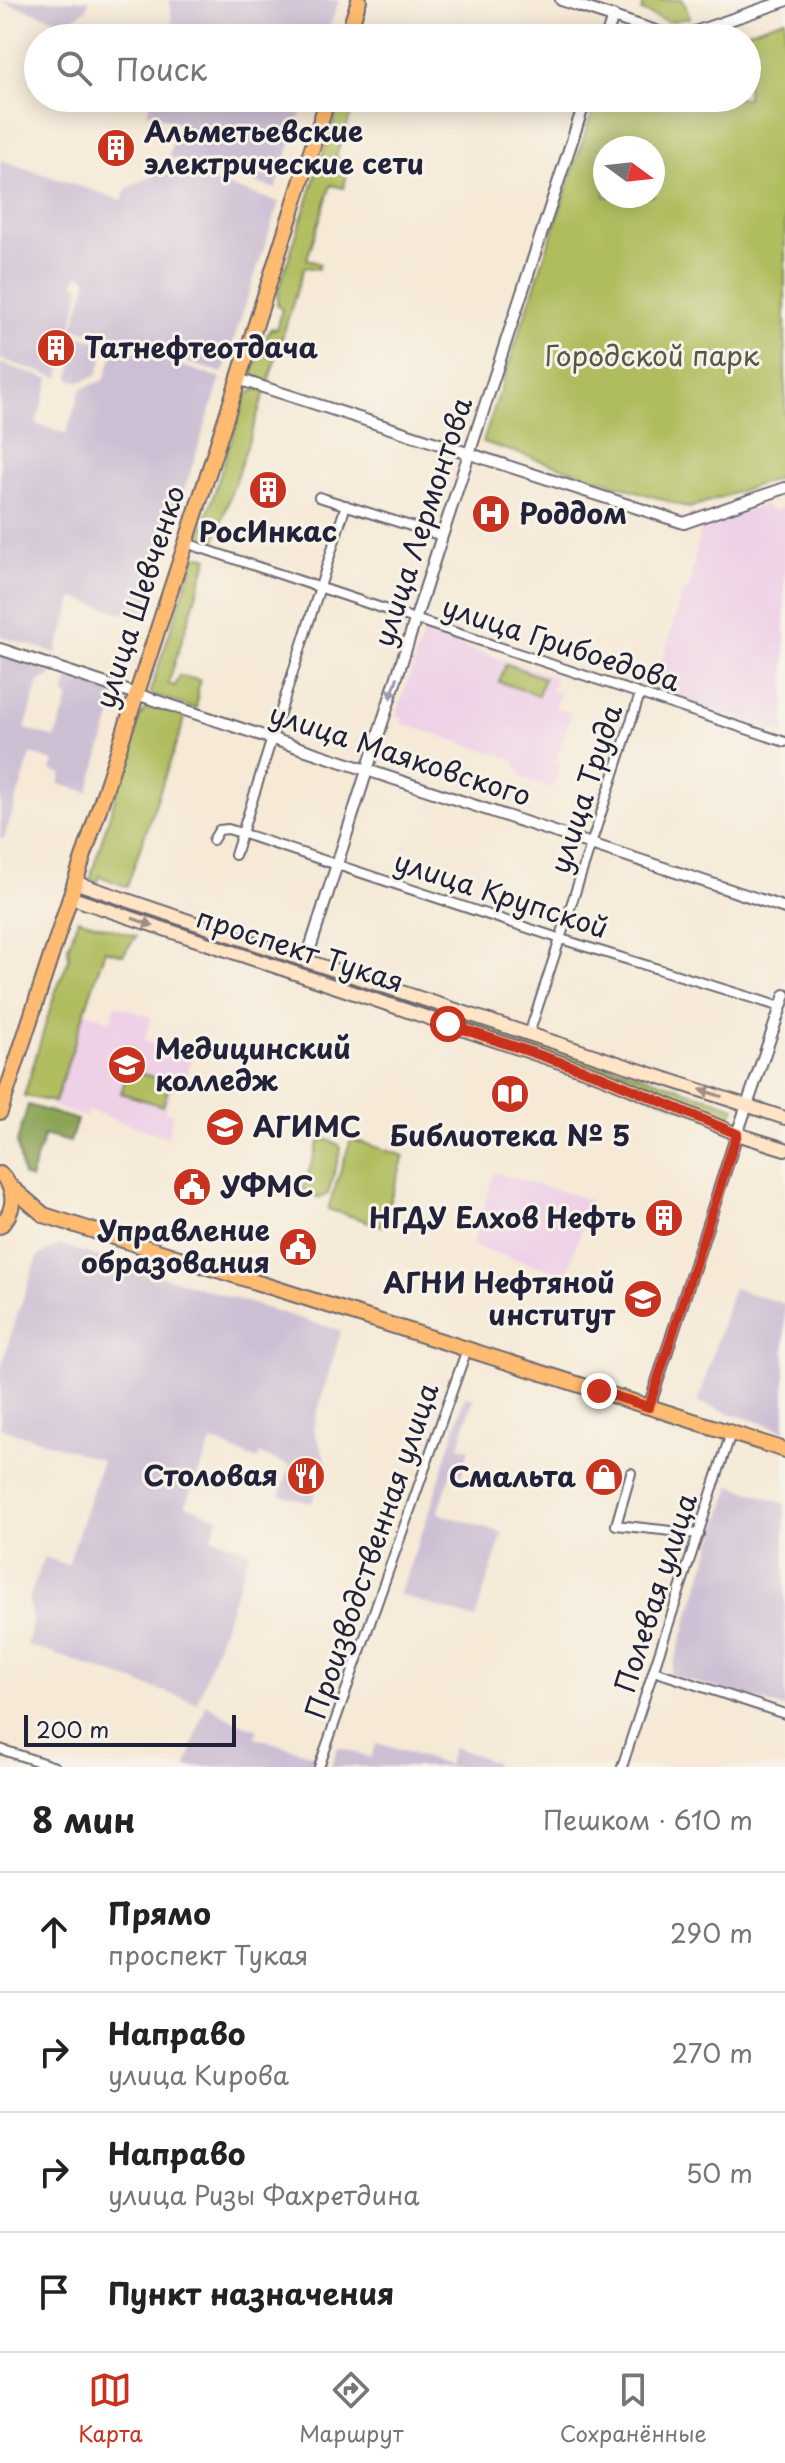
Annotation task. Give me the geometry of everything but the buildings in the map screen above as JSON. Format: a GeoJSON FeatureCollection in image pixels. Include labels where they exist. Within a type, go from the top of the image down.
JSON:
{"type":"FeatureCollection","features":[{"type":"Feature","properties":{"kind":"main road"},"geometry":{"type":"LineString","coordinates":[[351,24],[359,0]]}},
{"type":"Feature","properties":{"kind":"main road","name":"улица Шевченко"},"geometry":{"type":"LineString","coordinates":[[0,1112],[324,112]]}},
{"type":"Feature","properties":{"kind":"main road","name":"проспект Тукая"},"geometry":{"type":"LineString","coordinates":[[74,882],[785,1118]]}},
{"type":"Feature","properties":{"kind":"main road","name":"проспект Тукая"},"geometry":{"type":"LineString","coordinates":[[69,897],[601,1076],[737,1134],[785,1149]]}},
{"type":"Feature","properties":{"kind":"main road"},"geometry":{"type":"LineString","coordinates":[[3,1176],[44,1215],[785,1450]]}},
{"type":"Feature","properties":{"kind":"main road"},"geometry":{"type":"LineString","coordinates":[[2,1224],[13,1203],[3,1176]]}},
{"type":"Feature","properties":{"kind":"main road"},"geometry":{"type":"LineString","coordinates":[[2,1224],[44,1215]]}},
{"type":"Feature","properties":{"kind":"street"},"geometry":{"type":"LineString","coordinates":[[561,0],[636,24]]}},
{"type":"Feature","properties":{"kind":"street"},"geometry":{"type":"LineString","coordinates":[[718,24],[785,1]]}},
{"type":"Feature","properties":{"kind":"street"},"geometry":{"type":"LineString","coordinates":[[610,24],[613,16]]}},
{"type":"Feature","properties":{"kind":"street","name":"улица Лермонтова"},"geometry":{"type":"LineString","coordinates":[[306,961],[581,112]]}},
{"type":"Feature","properties":{"kind":"street"},"geometry":{"type":"LineString","coordinates":[[238,379],[684,523],[785,488]]}},
{"type":"Feature","properties":{"kind":"street"},"geometry":{"type":"LineString","coordinates":[[319,497],[442,536]]}},
{"type":"Feature","properties":{"kind":"street"},"geometry":{"type":"LineString","coordinates":[[235,855],[346,505]]}},
{"type":"Feature","properties":{"kind":"street","name":"улица Грибоедова"},"geometry":{"type":"LineString","coordinates":[[186,543],[785,742]]}},
{"type":"Feature","properties":{"kind":"street","name":"улица Маяковского"},"geometry":{"type":"LineString","coordinates":[[0,649],[785,908]]}},
{"type":"Feature","properties":{"kind":"street","name":"улица Труда"},"geometry":{"type":"LineString","coordinates":[[529,1034],[640,694]]}},
{"type":"Feature","properties":{"kind":"street"},"geometry":{"type":"LineString","coordinates":[[213,840],[216,833],[223,829],[241,833]]}},
{"type":"Feature","properties":{"kind":"street","name":"улица Крупской"},"geometry":{"type":"LineString","coordinates":[[241,833],[561,939],[781,1007]]}},
{"type":"Feature","properties":{"kind":"street"},"geometry":{"type":"LineString","coordinates":[[231,952],[236,937]]}},
{"type":"Feature","properties":{"kind":"street"},"geometry":{"type":"LineString","coordinates":[[649,1407],[785,995]]}},
{"type":"Feature","properties":{"kind":"street"},"geometry":{"type":"LineString","coordinates":[[453,1025],[457,1010]]}},
{"type":"Feature","properties":{"kind":"street","name":"Производственная улица"},"geometry":{"type":"LineString","coordinates":[[319,1767],[467,1349]]}},
{"type":"Feature","properties":{"kind":"street","name":"Полевая улица"},"geometry":{"type":"LineString","coordinates":[[622,1767],[731,1433]]}},
{"type":"Feature","properties":{"kind":"street"},"geometry":{"type":"LineString","coordinates":[[631,1473],[616,1525],[699,1534]]}},
{"type":"Feature","properties":{"kind":"street"},"geometry":{"type":"LineString","coordinates":[[654,1671],[785,1714]]}},
{"type":"Feature","properties":{"kind":"street"},"geometry":{"type":"LineString","coordinates":[[0,1749],[55,1767]]}},
{"type":"Feature","properties":{"kind":"shaded area"},"geometry":{"type":"Polygon","coordinates":[[[89,0],[87,9],[67,23],[0,1],[89,0]]]}},
{"type":"Feature","properties":{"kind":"shaded area"},"geometry":{"type":"Polygon","coordinates":[[[170,0],[339,0],[331,24],[172,24],[170,0]]]}},
{"type":"Feature","properties":{"kind":"shaded area"},"geometry":{"type":"Polygon","coordinates":[[[147,112],[301,112],[276,189],[168,157],[179,123],[147,112]]]}},
{"type":"Feature","properties":{"kind":"shaded area"},"geometry":{"type":"Polygon","coordinates":[[[0,160],[122,200],[126,189],[170,168],[279,202],[223,373],[73,328],[88,279],[79,274],[74,283],[81,287],[59,378],[0,359],[0,160]]]}},
{"type":"Feature","properties":{"kind":"shaded area"},"geometry":{"type":"Polygon","coordinates":[[[80,336],[107,344],[97,375],[80,382],[69,379],[80,336]]]}},
{"type":"Feature","properties":{"kind":"shaded area"},"geometry":{"type":"Polygon","coordinates":[[[125,349],[221,378],[142,619],[74,598],[56,653],[0,636],[0,363],[50,379],[36,424],[66,434],[81,389],[104,380],[114,353],[125,349]]]}},
{"type":"Feature","properties":{"kind":"shaded area"},"geometry":{"type":"Polygon","coordinates":[[[764,505],[774,511],[785,507],[785,734],[653,691],[682,595],[689,587],[701,527],[764,505]]]}},
{"type":"Feature","properties":{"kind":"shaded area"},"geometry":{"type":"Polygon","coordinates":[[[423,634],[556,677],[551,691],[560,694],[555,707],[571,713],[556,761],[561,763],[553,788],[522,778],[514,760],[401,723],[403,718],[396,716],[423,634]]]}},
{"type":"Feature","properties":{"kind":"shaded area"},"geometry":{"type":"Polygon","coordinates":[[[0,655],[52,672],[39,682],[25,729],[55,738],[69,697],[64,694],[69,677],[119,692],[88,792],[59,784],[62,774],[51,770],[54,761],[31,754],[4,839],[0,838],[0,655]]]}},
{"type":"Feature","properties":{"kind":"shaded area","name":"Медицинский колледж"},"geometry":{"type":"Polygon","coordinates":[[[116,1005],[151,1017],[144,1040],[192,1057],[186,1077],[177,1074],[165,1111],[174,1115],[167,1137],[88,1110],[85,1117],[50,1105],[83,1011],[111,1021],[116,1005]]]}},
{"type":"Feature","properties":{"kind":"shaded area"},"geometry":{"type":"Polygon","coordinates":[[[494,1172],[590,1200],[567,1275],[472,1246],[494,1172]]]}},
{"type":"Feature","properties":{"kind":"shaded area"},"geometry":{"type":"Polygon","coordinates":[[[60,1245],[341,1331],[313,1428],[327,1463],[312,1503],[280,1495],[290,1466],[260,1454],[257,1460],[212,1441],[185,1505],[219,1518],[211,1537],[250,1551],[197,1703],[27,1645],[33,1622],[28,1602],[44,1557],[68,1565],[102,1460],[0,1428],[0,1371],[15,1321],[38,1256],[60,1245]]]}},
{"type":"Feature","properties":{"kind":"shaded area"},"geometry":{"type":"Polygon","coordinates":[[[733,1288],[785,1304],[785,1430],[698,1403],[733,1288]]]}},
{"type":"Feature","properties":{"kind":"shaded area"},"geometry":{"type":"Polygon","coordinates":[[[465,1396],[473,1398],[459,1446],[469,1449],[461,1476],[451,1473],[438,1513],[503,1533],[475,1619],[399,1595],[430,1510],[465,1396]]]}},
{"type":"Feature","properties":{"kind":"shaded area"},"geometry":{"type":"Polygon","coordinates":[[[731,1485],[785,1504],[785,1708],[670,1675],[731,1485]]]}},
{"type":"Feature","properties":{"kind":"shaded area"},"geometry":{"type":"Polygon","coordinates":[[[206,1704],[234,1721],[258,1730],[255,1737],[316,1756],[312,1767],[186,1767],[206,1704]]]}},
{"type":"Feature","properties":{"kind":"shaded area"},"geometry":{"type":"Polygon","coordinates":[[[377,1743],[447,1765],[453,1747],[495,1762],[493,1767],[331,1767],[338,1747],[371,1758],[377,1743]]]}},
{"type":"Feature","properties":{"kind":"green space"},"geometry":{"type":"Polygon","coordinates":[[[645,0],[683,0],[690,18],[668,22],[641,11],[645,0]]]}},
{"type":"Feature","properties":{"kind":"green space","name":"Городской парк"},"geometry":{"type":"Polygon","coordinates":[[[785,19],[785,476],[689,508],[483,442],[592,112],[761,112],[761,27],[785,19]]]}},
{"type":"Feature","properties":{"kind":"green space"},"geometry":{"type":"Polygon","coordinates":[[[336,112],[352,112],[336,156],[348,169],[344,188],[331,185],[307,259],[320,264],[318,269],[304,267],[268,383],[252,377],[259,352],[271,328],[276,329],[282,309],[277,306],[278,291],[336,112]]]}},
{"type":"Feature","properties":{"kind":"green space"},"geometry":{"type":"Polygon","coordinates":[[[258,389],[265,392],[213,547],[200,545],[246,394],[258,389]]]}},
{"type":"Feature","properties":{"kind":"green space"},"geometry":{"type":"Polygon","coordinates":[[[195,557],[208,558],[168,684],[175,686],[179,676],[200,680],[196,709],[153,695],[150,691],[195,557]]]}},
{"type":"Feature","properties":{"kind":"green space"},"geometry":{"type":"Polygon","coordinates":[[[506,664],[544,678],[538,695],[499,682],[506,664]]]}},
{"type":"Feature","properties":{"kind":"green space"},"geometry":{"type":"Polygon","coordinates":[[[147,706],[186,715],[127,887],[100,876],[97,885],[91,879],[92,872],[140,717],[147,706]]]}},
{"type":"Feature","properties":{"kind":"green space"},"geometry":{"type":"Polygon","coordinates":[[[78,919],[136,936],[123,955],[105,950],[55,1102],[24,1096],[55,993],[69,959],[68,947],[78,919]]]}},
{"type":"Feature","properties":{"kind":"green space"},"geometry":{"type":"Polygon","coordinates":[[[236,947],[291,958],[454,1012],[452,1018],[235,950],[236,947]]]}},
{"type":"Feature","properties":{"kind":"green space"},"geometry":{"type":"Polygon","coordinates":[[[467,1016],[735,1107],[728,1125],[465,1024],[467,1016]]]}},
{"type":"Feature","properties":{"kind":"green space"},"geometry":{"type":"Polygon","coordinates":[[[129,1069],[170,1083],[163,1106],[121,1093],[129,1069]]]}},
{"type":"Feature","properties":{"kind":"green space"},"geometry":{"type":"Polygon","coordinates":[[[28,1105],[77,1120],[70,1142],[44,1135],[30,1179],[23,1176],[17,1142],[28,1105]]]}},
{"type":"Feature","properties":{"kind":"green space"},"geometry":{"type":"Polygon","coordinates":[[[324,1139],[338,1144],[341,1149],[328,1194],[320,1198],[303,1189],[319,1142],[324,1139]]]}},
{"type":"Feature","properties":{"kind":"green space"},"geometry":{"type":"Polygon","coordinates":[[[351,1139],[404,1156],[382,1226],[328,1209],[351,1139]]]}},
{"type":"Feature","properties":{"kind":"place","name":"Альметьевские электрические сети"},"geometry":{"type":"Point","coordinates":[116,148]}},
{"type":"Feature","properties":{"kind":"place","name":"Татнефтеотдача"},"geometry":{"type":"Point","coordinates":[56,348]}},
{"type":"Feature","properties":{"kind":"place","name":"РосИнкас"},"geometry":{"type":"Point","coordinates":[268,490]}},
{"type":"Feature","properties":{"kind":"place","name":"Роддом"},"geometry":{"type":"Point","coordinates":[491,514]}},
{"type":"Feature","properties":{"kind":"place","name":"Медицинский колледж"},"geometry":{"type":"Point","coordinates":[127,1065]}},
{"type":"Feature","properties":{"kind":"place","name":"Библиотека № 5"},"geometry":{"type":"Point","coordinates":[510,1094]}},
{"type":"Feature","properties":{"kind":"place","name":"АГИМС"},"geometry":{"type":"Point","coordinates":[225,1127]}},
{"type":"Feature","properties":{"kind":"place","name":"УФМС"},"geometry":{"type":"Point","coordinates":[192,1187]}},
{"type":"Feature","properties":{"kind":"place","name":"НГДУ Елхов Нефть"},"geometry":{"type":"Point","coordinates":[664,1218]}},
{"type":"Feature","properties":{"kind":"place","name":"Управление образования"},"geometry":{"type":"Point","coordinates":[298,1247]}},
{"type":"Feature","properties":{"kind":"place","name":"АГНИ Нефтяной институт"},"geometry":{"type":"Point","coordinates":[643,1299]}},
{"type":"Feature","properties":{"kind":"place","name":"Столовая"},"geometry":{"type":"Point","coordinates":[306,1476]}},
{"type":"Feature","properties":{"kind":"place","name":"Смальта"},"geometry":{"type":"Point","coordinates":[604,1477]}},
{"type":"Feature","properties":{"kind":"route"},"geometry":{"type":"LineString","coordinates":[[448,1024],[601,1076],[737,1134],[649,1407],[599,1391]]}}]}
